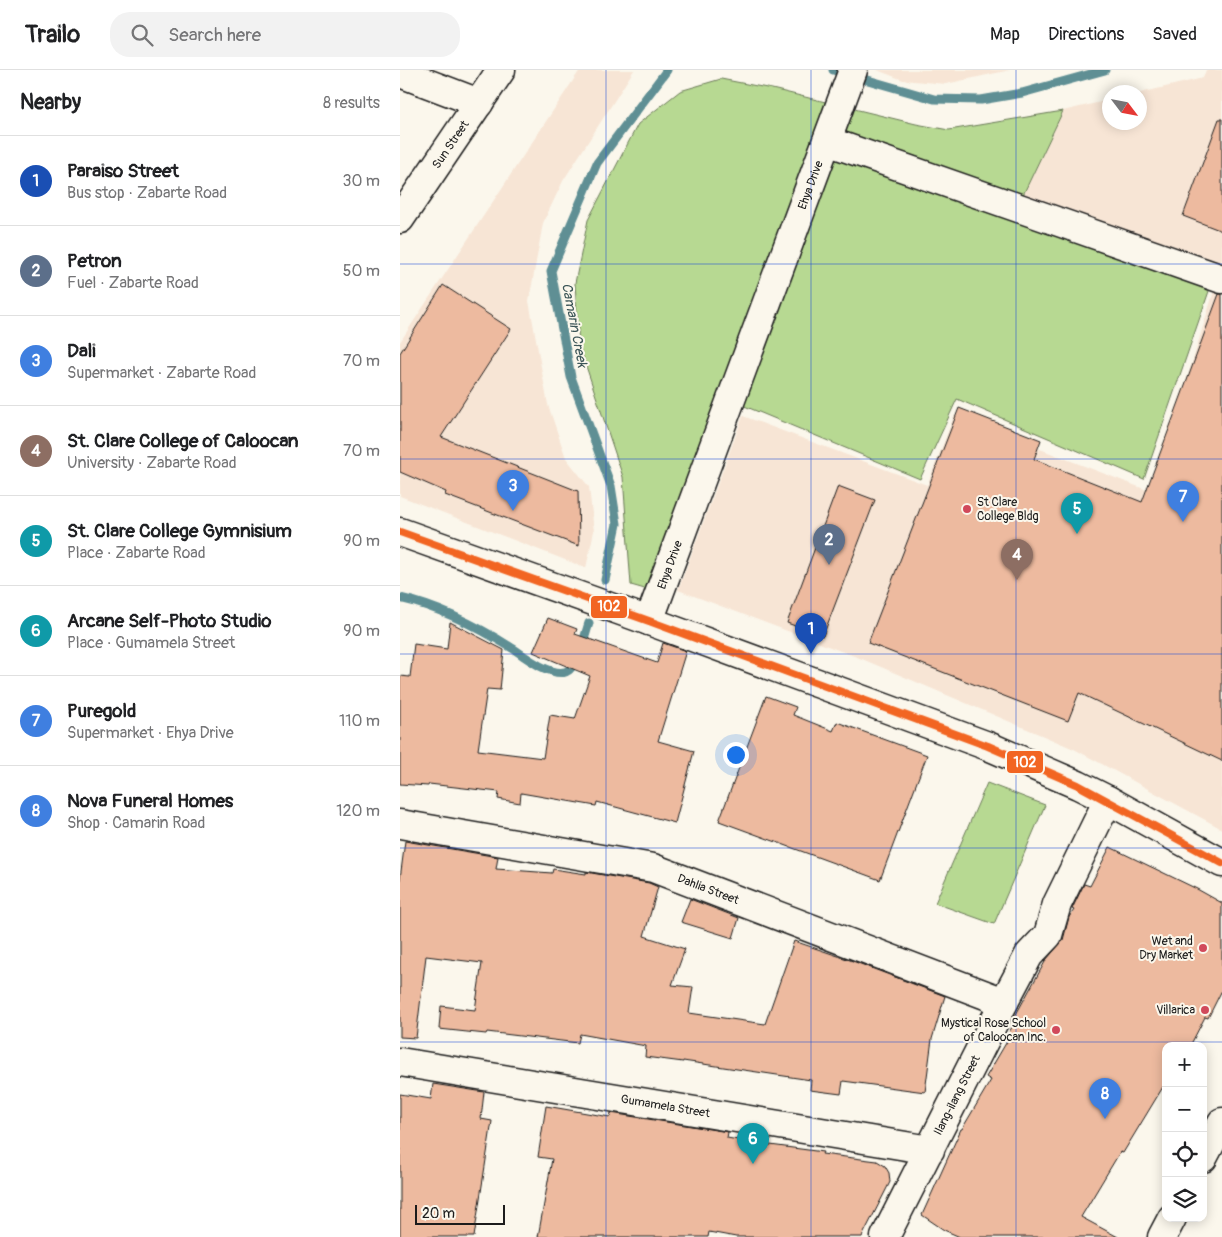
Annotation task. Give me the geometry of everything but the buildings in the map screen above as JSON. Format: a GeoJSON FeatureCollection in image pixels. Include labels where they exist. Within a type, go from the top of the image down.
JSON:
{"type":"FeatureCollection","features":[{"type":"Feature","properties":{"kind":"street","name":"Sun Street"},"geometry":{"type":"LineString","coordinates":[[400,219],[408,193],[479,103],[502,70]]}},
{"type":"Feature","properties":{"kind":"street","name":"Ehya Drive"},"geometry":{"type":"LineString","coordinates":[[649,621],[854,70]]}},
{"type":"Feature","properties":{"kind":"street"},"geometry":{"type":"LineString","coordinates":[[400,73],[479,103]]}},
{"type":"Feature","properties":{"kind":"street"},"geometry":{"type":"LineString","coordinates":[[827,140],[1222,279]]}},
{"type":"Feature","properties":{"kind":"street"},"geometry":{"type":"LineString","coordinates":[[400,532],[649,621],[988,746],[1063,778],[1108,800],[1222,863]]}},
{"type":"Feature","properties":{"kind":"street","name":"Ilang-ilang Street"},"geometry":{"type":"LineString","coordinates":[[886,1237],[1029,955],[1048,935],[1057,904],[1108,800]]}},
{"type":"Feature","properties":{"kind":"street","name":"Dahlia Street"},"geometry":{"type":"LineString","coordinates":[[400,824],[653,868],[1004,1002]]}},
{"type":"Feature","properties":{"kind":"street","name":"Gumamela Street"},"geometry":{"type":"LineString","coordinates":[[400,1062],[930,1150]]}},
{"type":"Feature","properties":{"kind":"street"},"geometry":{"type":"LineString","coordinates":[[1207,1150],[1222,1122]]}},
{"type":"Feature","properties":{"kind":"street"},"geometry":{"type":"LineString","coordinates":[[1162,1237],[1170,1222]]}},
{"type":"Feature","properties":{"kind":"shaded area"},"geometry":{"type":"Polygon","coordinates":[[[580,70],[634,70],[563,181],[543,223],[529,301],[548,405],[566,458],[589,487],[594,531],[586,568],[400,496],[400,342],[580,70]]]}},
{"type":"Feature","properties":{"kind":"shaded area"},"geometry":{"type":"Polygon","coordinates":[[[877,70],[1010,70],[946,84],[903,80],[877,70]]]}},
{"type":"Feature","properties":{"kind":"shaded area"},"geometry":{"type":"Polygon","coordinates":[[[1206,70],[1222,70],[1222,270],[1022,197],[1063,111],[1102,102],[1102,130],[1147,130],[1147,91],[1203,78],[1206,70]]]}},
{"type":"Feature","properties":{"kind":"shaded area"},"geometry":{"type":"Polygon","coordinates":[[[1214,291],[1222,294],[1222,829],[1074,749],[862,659],[678,590],[743,416],[927,485],[954,416],[1152,492],[1214,291]]]}},
{"type":"Feature","properties":{"kind":"green space"},"geometry":{"type":"Polygon","coordinates":[[[721,79],[949,130],[1063,111],[1022,197],[1217,268],[1144,479],[957,399],[920,479],[742,405],[669,596],[631,585],[623,477],[579,345],[575,283],[588,220],[638,124],[680,91],[721,79]]]}},
{"type":"Feature","properties":{"kind":"green space"},"geometry":{"type":"Polygon","coordinates":[[[987,783],[1045,805],[994,924],[935,903],[987,783]]]}},
{"type":"Feature","properties":{"kind":"waterway","name":"Camarin Creek"},"geometry":{"type":"LineString","coordinates":[[605,580],[617,524],[611,486],[571,377],[551,271],[597,163],[667,70]]}},
{"type":"Feature","properties":{"kind":"waterway","name":"Camarin Creek"},"geometry":{"type":"LineString","coordinates":[[833,70],[934,99],[981,100],[1022,93],[1105,70]]}},
{"type":"Feature","properties":{"kind":"waterway","name":"Camarin Creek"},"geometry":{"type":"LineString","coordinates":[[400,598],[458,618],[499,640],[541,667],[559,673],[566,672],[573,665],[589,623]]}},
{"type":"Feature","properties":{"kind":"transit line","name":"102"},"geometry":{"type":"LineString","coordinates":[[400,532],[649,621],[988,746],[1078,785],[1222,863]]}},
{"type":"Feature","properties":{"kind":"place","name":"St Clare College Bldg"},"geometry":{"type":"Point","coordinates":[967,509]}},
{"type":"Feature","properties":{"kind":"place","name":"Dali"},"geometry":{"type":"Point","coordinates":[513,511]}},
{"type":"Feature","properties":{"kind":"place","name":"Puregold"},"geometry":{"type":"Point","coordinates":[1183,522]}},
{"type":"Feature","properties":{"kind":"place","name":"St. Clare College Gymnisium"},"geometry":{"type":"Point","coordinates":[1077,534]}},
{"type":"Feature","properties":{"kind":"place","name":"Petron"},"geometry":{"type":"Point","coordinates":[829,565]}},
{"type":"Feature","properties":{"kind":"place","name":"St. Clare College of Caloocan"},"geometry":{"type":"Point","coordinates":[1017,580]}},
{"type":"Feature","properties":{"kind":"place","name":"Paraiso Street"},"geometry":{"type":"Point","coordinates":[811,654]}},
{"type":"Feature","properties":{"kind":"place","name":"Wet and Dry Market"},"geometry":{"type":"Point","coordinates":[1203,948]}},
{"type":"Feature","properties":{"kind":"place","name":"Villarica"},"geometry":{"type":"Point","coordinates":[1205,1010]}},
{"type":"Feature","properties":{"kind":"place","name":"Mystical Rose School of Caloocan Inc."},"geometry":{"type":"Point","coordinates":[1056,1030]}},
{"type":"Feature","properties":{"kind":"place","name":"Nova Funeral Homes"},"geometry":{"type":"Point","coordinates":[1105,1119]}},
{"type":"Feature","properties":{"kind":"place","name":"Arcane Self-Photo Studio"},"geometry":{"type":"Point","coordinates":[753,1164]}}]}
